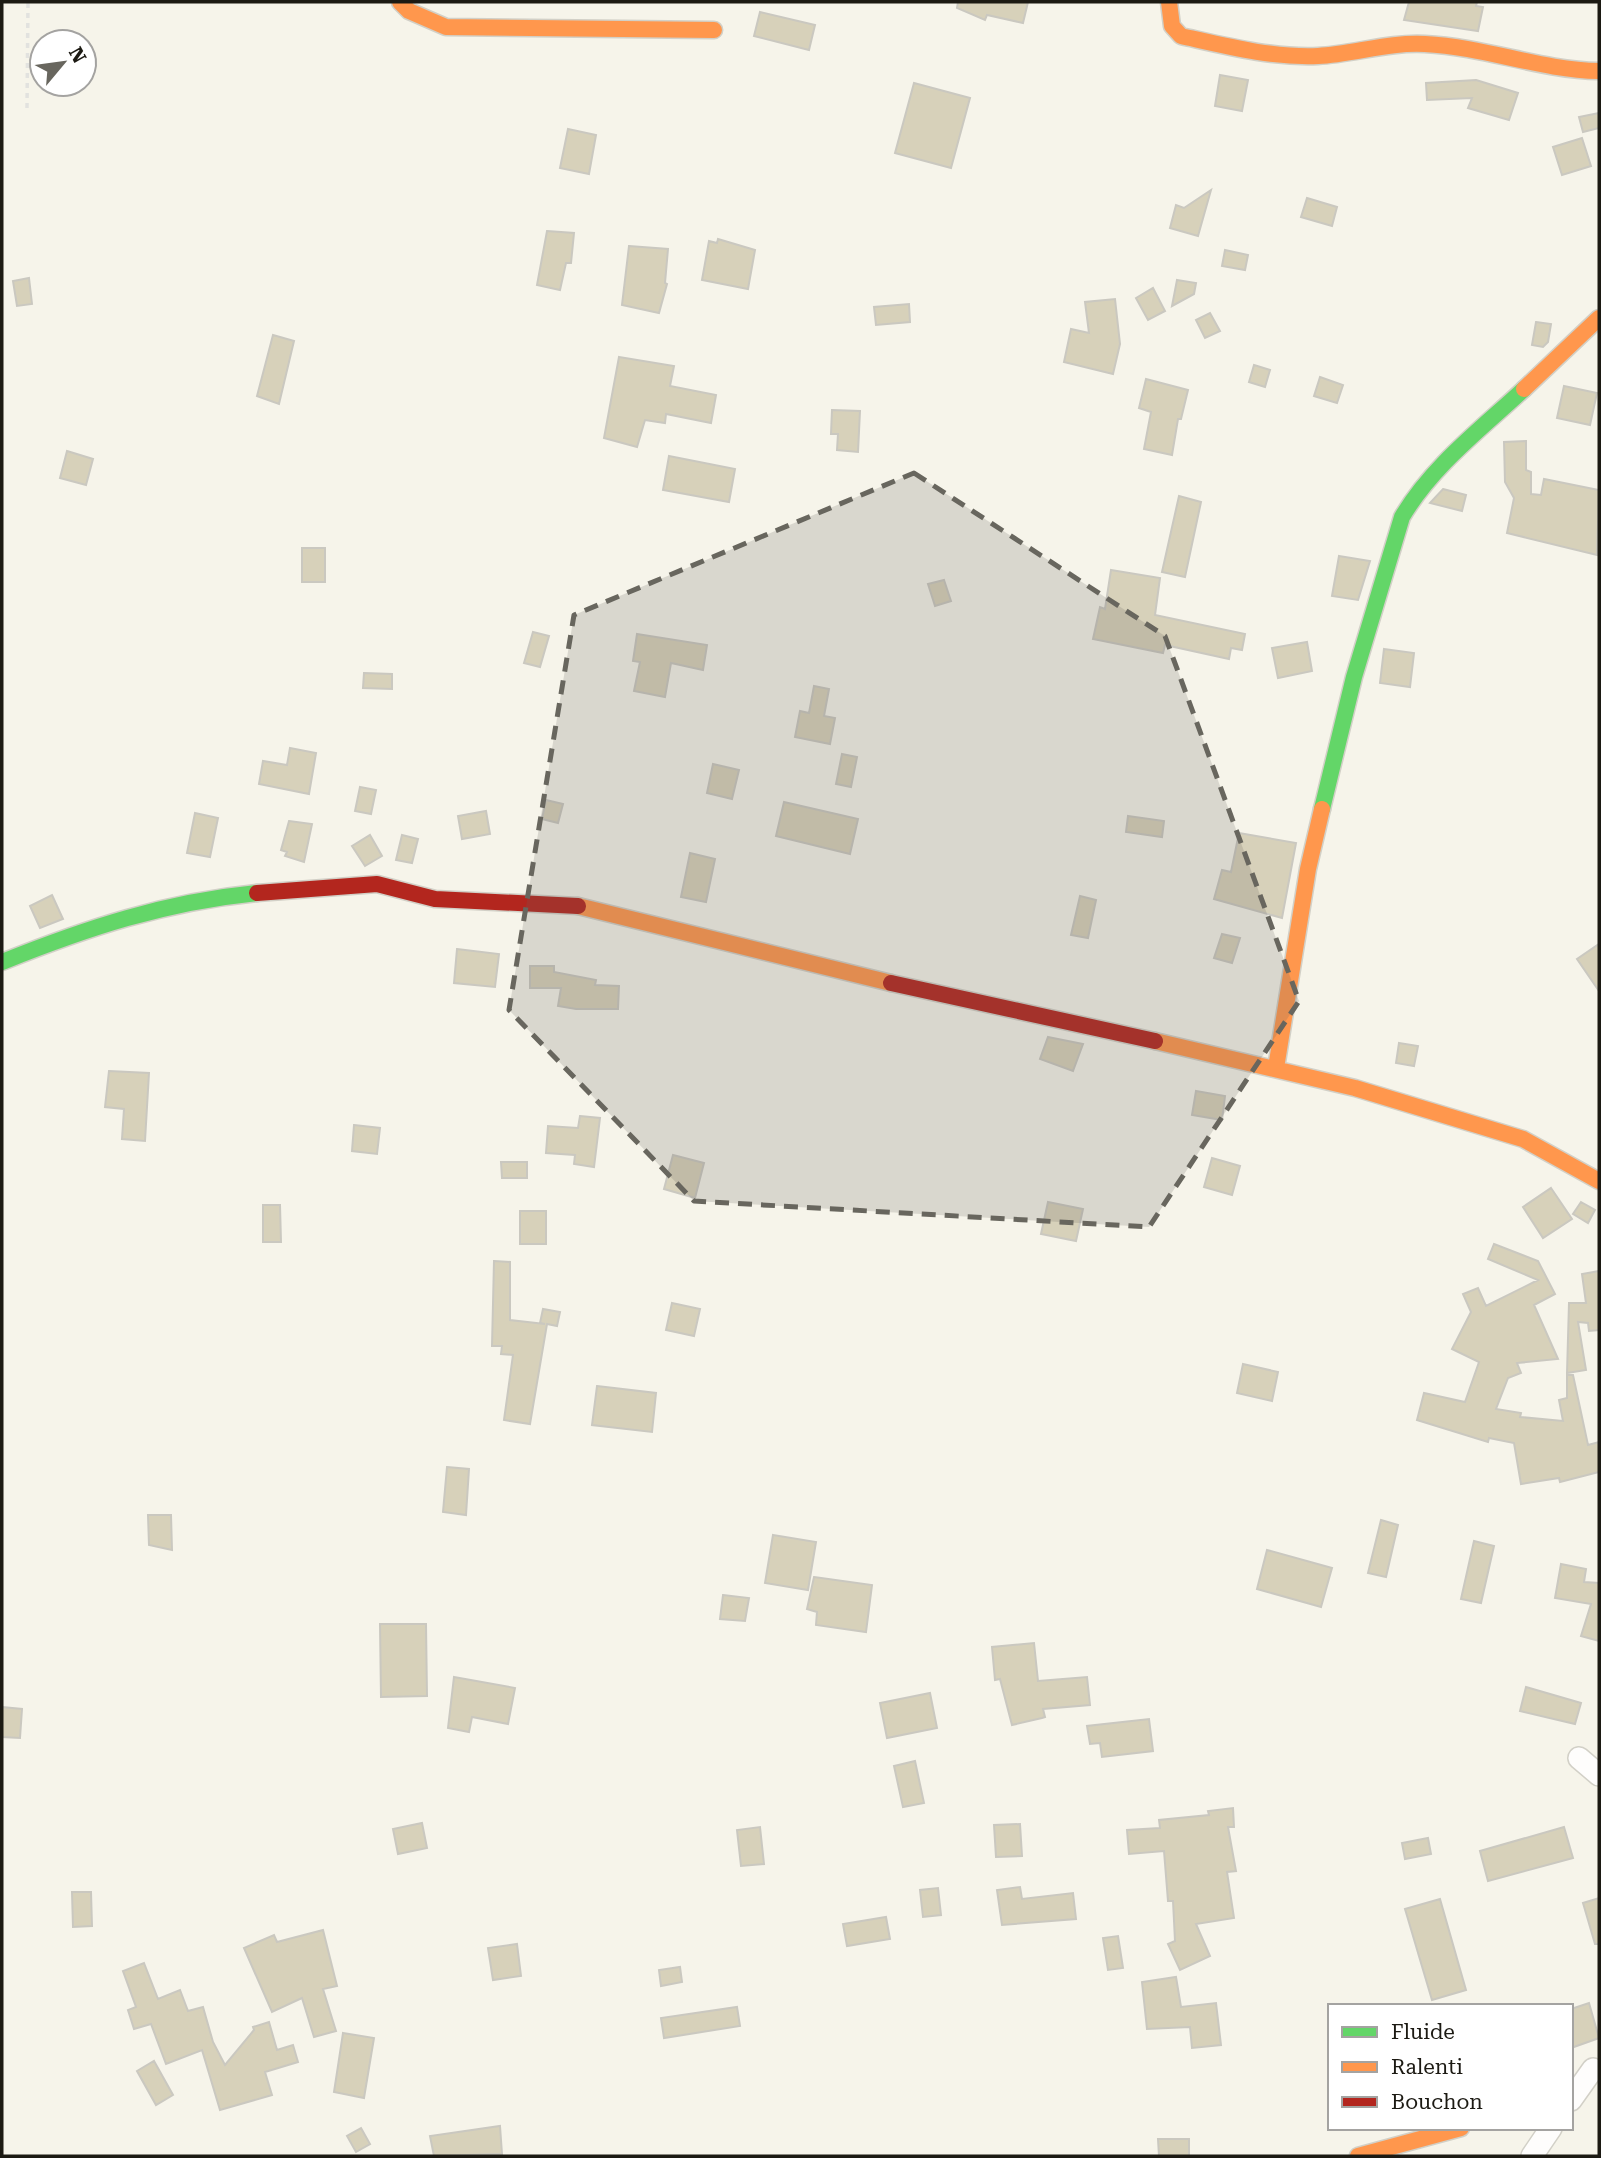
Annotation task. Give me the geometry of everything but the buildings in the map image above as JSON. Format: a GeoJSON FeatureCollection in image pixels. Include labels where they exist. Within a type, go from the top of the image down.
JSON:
{"type":"FeatureCollection","features":[{"type":"Feature","properties":{"kind":"street"},"geometry":{"type":"LineString","coordinates":[[400,2],[410,11],[446,27],[713,30]]}},
{"type":"Feature","properties":{"kind":"street"},"geometry":{"type":"LineString","coordinates":[[1169,2],[1172,26],[1181,36],[1281,55],[1316,57],[1352,53],[1384,45],[1421,43],[1487,50],[1558,69],[1599,71]]}},
{"type":"Feature","properties":{"kind":"street"},"geometry":{"type":"LineString","coordinates":[[1276,1068],[1308,869],[1354,677],[1402,517],[1416,493],[1434,473],[1599,318]]}},
{"type":"Feature","properties":{"kind":"street"},"geometry":{"type":"LineString","coordinates":[[2,962],[79,931],[196,900],[311,887],[377,884],[435,899],[573,905],[963,1001],[1276,1068],[1475,1123],[1523,1139],[1599,1181]]}},
{"type":"Feature","properties":{"kind":"street"},"geometry":{"type":"LineString","coordinates":[[1579,1758],[1599,1775]]}},
{"type":"Feature","properties":{"kind":"street"},"geometry":{"type":"LineString","coordinates":[[1573,2077],[1596,2067]]}},
{"type":"Feature","properties":{"kind":"street"},"geometry":{"type":"LineString","coordinates":[[1573,2097],[1596,2067]]}},
{"type":"Feature","properties":{"kind":"street"},"geometry":{"type":"LineString","coordinates":[[1358,2156],[1454,2130]]}},
{"type":"Feature","properties":{"kind":"street"},"geometry":{"type":"LineString","coordinates":[[1532,2156],[1550,2130]]}},
{"type":"Feature","properties":{"kind":"path"},"geometry":{"type":"LineString","coordinates":[[27,108],[28,2]]}},
{"type":"Feature","properties":{"kind":"highlighted area"},"geometry":{"type":"Polygon","coordinates":[[[914,473],[1165,636],[1299,1001],[1149,1227],[694,1201],[509,1010],[574,615],[914,473]]]}},
{"type":"Feature","properties":{"kind":"traffic: fast"},"geometry":{"type":"LineString","coordinates":[[1322,809],[1354,677],[1402,517],[1442,465],[1524,389]]}},
{"type":"Feature","properties":{"kind":"traffic: fast"},"geometry":{"type":"LineString","coordinates":[[2,962],[127,918],[190,903],[257,893]]}},
{"type":"Feature","properties":{"kind":"traffic: slow"},"geometry":{"type":"LineString","coordinates":[[400,2],[409,11],[446,27],[714,30]]}},
{"type":"Feature","properties":{"kind":"traffic: slow"},"geometry":{"type":"LineString","coordinates":[[1169,2],[1172,26],[1181,36],[1249,51],[1318,56],[1425,44],[1470,49],[1556,67],[1599,71]]}},
{"type":"Feature","properties":{"kind":"traffic: slow"},"geometry":{"type":"LineString","coordinates":[[1524,389],[1599,318]]}},
{"type":"Feature","properties":{"kind":"traffic: slow"},"geometry":{"type":"LineString","coordinates":[[1276,1068],[1308,869],[1322,809]]}},
{"type":"Feature","properties":{"kind":"traffic: slow"},"geometry":{"type":"LineString","coordinates":[[578,906],[891,983]]}},
{"type":"Feature","properties":{"kind":"traffic: slow"},"geometry":{"type":"LineString","coordinates":[[1155,1041],[1355,1088],[1523,1139],[1599,1181]]}},
{"type":"Feature","properties":{"kind":"traffic: slow"},"geometry":{"type":"LineString","coordinates":[[1358,2156],[1454,2130]]}},
{"type":"Feature","properties":{"kind":"traffic: jam"},"geometry":{"type":"LineString","coordinates":[[257,893],[377,884],[435,899],[578,906]]}},
{"type":"Feature","properties":{"kind":"traffic: jam"},"geometry":{"type":"LineString","coordinates":[[891,983],[1155,1041]]}}]}
